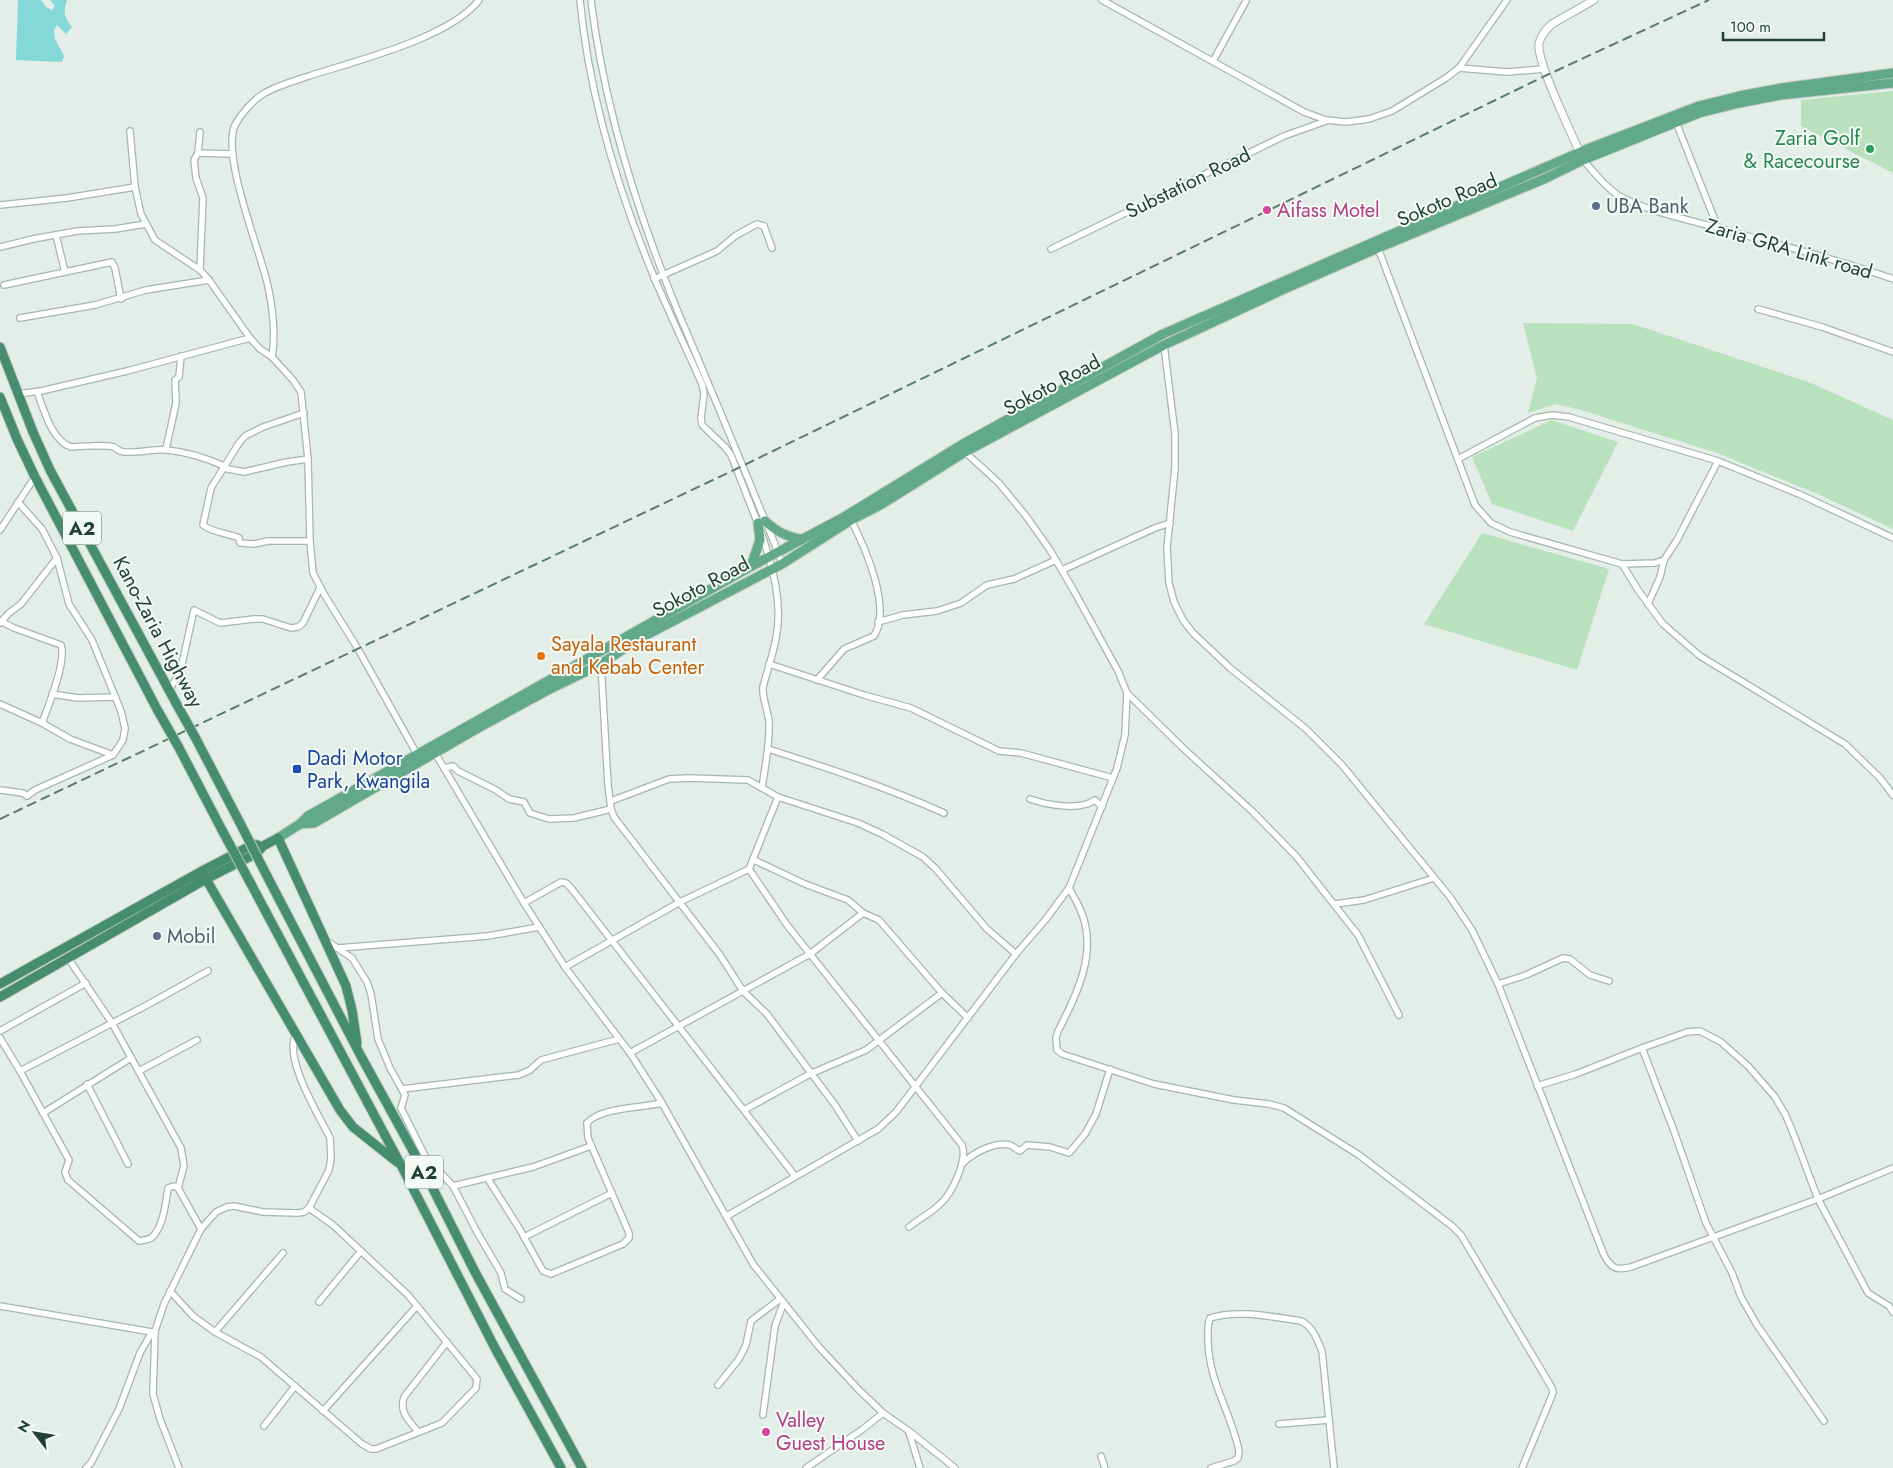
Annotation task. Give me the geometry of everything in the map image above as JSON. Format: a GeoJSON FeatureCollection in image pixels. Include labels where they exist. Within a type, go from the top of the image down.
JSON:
{"type":"FeatureCollection","features":[{"type":"Feature","properties":{"kind":"highway","name":"Kano-Zaria Highway"},"geometry":{"type":"LineString","coordinates":[[0,347],[17,394],[50,470],[195,736],[322,981]]}},
{"type":"Feature","properties":{"kind":"highway","name":"Kano-Zaria Highway"},"geometry":{"type":"LineString","coordinates":[[0,397],[34,477],[307,990]]}},
{"type":"Feature","properties":{"kind":"highway"},"geometry":{"type":"LineString","coordinates":[[0,997],[206,879],[257,853],[263,846],[278,838],[350,998],[356,1038],[363,1060]]}},
{"type":"Feature","properties":{"kind":"highway"},"geometry":{"type":"LineString","coordinates":[[0,984],[202,871],[254,844],[263,846]]}},
{"type":"Feature","properties":{"kind":"highway"},"geometry":{"type":"LineString","coordinates":[[206,879],[346,1119],[363,1136],[393,1158],[403,1169]]}},
{"type":"Feature","properties":{"kind":"highway"},"geometry":{"type":"LineString","coordinates":[[307,990],[322,981]]}},
{"type":"Feature","properties":{"kind":"highway","name":"A2"},"geometry":{"type":"LineString","coordinates":[[322,981],[423,1169],[475,1272],[582,1468]]}},
{"type":"Feature","properties":{"kind":"highway","name":"A2"},"geometry":{"type":"LineString","coordinates":[[307,990],[403,1169],[496,1350],[561,1468]]}},
{"type":"Feature","properties":{"kind":"main road","name":"Sokoto Road"},"geometry":{"type":"LineString","coordinates":[[278,838],[300,824],[314,823],[419,757],[769,556],[880,496],[963,444],[1163,334],[1480,201],[1544,180],[1581,156],[1699,106],[1782,88],[1893,73]]}},
{"type":"Feature","properties":{"kind":"main road","name":"Sokoto Road"},"geometry":{"type":"LineString","coordinates":[[1581,156],[1699,113],[1739,103],[1781,95],[1893,83]]}},
{"type":"Feature","properties":{"kind":"main road","name":"Sokoto Road"},"geometry":{"type":"LineString","coordinates":[[419,757],[435,753],[548,690],[601,664],[638,640],[782,564],[965,452],[1164,345],[1480,201]]}},
{"type":"Feature","properties":{"kind":"main road"},"geometry":{"type":"LineString","coordinates":[[750,567],[757,553],[761,522],[787,536],[800,539]]}},
{"type":"Feature","properties":{"kind":"street"},"geometry":{"type":"LineString","coordinates":[[272,358],[275,340],[274,322],[268,287],[245,210],[232,154],[235,126],[250,106],[263,94],[298,80],[421,39],[469,12],[479,0]]}},
{"type":"Feature","properties":{"kind":"street"},"geometry":{"type":"LineString","coordinates":[[580,0],[588,58],[600,116],[630,218],[654,279],[702,384],[704,394],[702,425],[725,447],[731,456],[761,522],[778,552],[782,564]]}},
{"type":"Feature","properties":{"kind":"street"},"geometry":{"type":"LineString","coordinates":[[590,0],[604,82],[614,125],[632,186],[663,275],[761,522],[773,568],[777,589],[778,613],[776,638],[762,694],[768,721],[768,749],[762,788]]}},
{"type":"Feature","properties":{"kind":"street"},"geometry":{"type":"LineString","coordinates":[[1102,0],[1304,112],[1326,120],[1346,122],[1369,119],[1392,110],[1446,78],[1459,68],[1508,0]]}},
{"type":"Feature","properties":{"kind":"street"},"geometry":{"type":"LineString","coordinates":[[1213,61],[1246,0]]}},
{"type":"Feature","properties":{"kind":"street"},"geometry":{"type":"LineString","coordinates":[[1581,156],[1540,60],[1539,43],[1546,29],[1559,19],[1594,0]]}},
{"type":"Feature","properties":{"kind":"street"},"geometry":{"type":"LineString","coordinates":[[1459,68],[1507,72],[1544,69]]}},
{"type":"Feature","properties":{"kind":"street","name":"Substation Road"},"geometry":{"type":"LineString","coordinates":[[1052,249],[1284,136],[1326,120]]}},
{"type":"Feature","properties":{"kind":"street"},"geometry":{"type":"LineString","coordinates":[[1676,122],[1718,228]]}},
{"type":"Feature","properties":{"kind":"street"},"geometry":{"type":"LineString","coordinates":[[130,131],[135,187],[141,214],[155,240],[200,270],[250,338],[260,350],[272,358],[293,380],[301,392],[308,459],[310,541],[313,573],[419,757]]}},
{"type":"Feature","properties":{"kind":"street"},"geometry":{"type":"LineString","coordinates":[[200,132],[198,153],[194,160],[194,169],[203,198],[200,270]]}},
{"type":"Feature","properties":{"kind":"street"},"geometry":{"type":"LineString","coordinates":[[198,153],[232,154]]}},
{"type":"Feature","properties":{"kind":"street","name":"Zaria GRA Link road"},"geometry":{"type":"LineString","coordinates":[[1581,156],[1597,176],[1616,194],[1632,202],[1856,266],[1893,280]]}},
{"type":"Feature","properties":{"kind":"street"},"geometry":{"type":"LineString","coordinates":[[0,205],[67,198],[135,187]]}},
{"type":"Feature","properties":{"kind":"street"},"geometry":{"type":"LineString","coordinates":[[0,248],[56,235],[146,224]]}},
{"type":"Feature","properties":{"kind":"street"},"geometry":{"type":"LineString","coordinates":[[654,279],[717,251],[736,236],[757,224],[764,226],[772,248]]}},
{"type":"Feature","properties":{"kind":"street"},"geometry":{"type":"LineString","coordinates":[[56,235],[65,272]]}},
{"type":"Feature","properties":{"kind":"street"},"geometry":{"type":"LineString","coordinates":[[1378,248],[1475,505],[1491,523],[1510,532],[1622,564],[1646,564],[1664,560]]}},
{"type":"Feature","properties":{"kind":"street"},"geometry":{"type":"LineString","coordinates":[[4,285],[112,262],[121,299]]}},
{"type":"Feature","properties":{"kind":"street"},"geometry":{"type":"LineString","coordinates":[[20,318],[96,305],[146,290],[209,280]]}},
{"type":"Feature","properties":{"kind":"street"},"geometry":{"type":"LineString","coordinates":[[1758,309],[1822,327],[1893,352]]}},
{"type":"Feature","properties":{"kind":"street"},"geometry":{"type":"LineString","coordinates":[[17,394],[36,392],[127,371],[250,338]]}},
{"type":"Feature","properties":{"kind":"street"},"geometry":{"type":"LineString","coordinates":[[1164,345],[1174,434],[1175,468],[1167,548],[1169,583],[1174,602],[1183,620],[1193,633],[1230,668],[1306,729],[1342,766],[1434,878],[1472,930],[1498,984],[1609,1264],[1621,1270],[1631,1268],[1818,1199],[1893,1168]]}},
{"type":"Feature","properties":{"kind":"street"},"geometry":{"type":"LineString","coordinates":[[166,450],[176,402],[175,380],[178,377],[181,356]]}},
{"type":"Feature","properties":{"kind":"street"},"geometry":{"type":"LineString","coordinates":[[36,392],[48,420],[61,441],[71,447],[106,446],[120,451],[166,450],[194,455],[223,467],[244,472],[308,459]]}},
{"type":"Feature","properties":{"kind":"street"},"geometry":{"type":"LineString","coordinates":[[304,413],[263,427],[245,436],[230,455],[211,488],[203,525],[239,538],[240,543],[310,541]]}},
{"type":"Feature","properties":{"kind":"street"},"geometry":{"type":"LineString","coordinates":[[1458,459],[1535,418],[1552,415],[1569,417],[1718,461],[1799,494],[1893,538]]}},
{"type":"Feature","properties":{"kind":"street"},"geometry":{"type":"LineString","coordinates":[[965,452],[999,483],[1021,509],[1056,560],[1118,671],[1127,693],[1184,749],[1253,812],[1296,856],[1358,935],[1399,1015]]}},
{"type":"Feature","properties":{"kind":"street"},"geometry":{"type":"LineString","coordinates":[[1648,604],[1660,577],[1664,560],[1677,540],[1718,461]]}},
{"type":"Feature","properties":{"kind":"street"},"geometry":{"type":"LineString","coordinates":[[0,530],[34,477]]}},
{"type":"Feature","properties":{"kind":"street"},"geometry":{"type":"LineString","coordinates":[[0,790],[23,793],[27,796],[35,790],[113,754],[125,734],[121,711],[92,640],[69,604],[57,558],[42,529],[18,502]]}},
{"type":"Feature","properties":{"kind":"street"},"geometry":{"type":"LineString","coordinates":[[817,680],[844,648],[874,636],[878,622],[880,603],[877,587],[868,558],[852,520]]}},
{"type":"Feature","properties":{"kind":"street"},"geometry":{"type":"LineString","coordinates":[[1062,570],[1170,523]]}},
{"type":"Feature","properties":{"kind":"street"},"geometry":{"type":"LineString","coordinates":[[42,723],[62,658],[60,645],[0,622],[21,604],[57,558]]}},
{"type":"Feature","properties":{"kind":"street"},"geometry":{"type":"LineString","coordinates":[[878,622],[903,615],[938,611],[961,603],[987,585],[1014,579],[1056,560]]}},
{"type":"Feature","properties":{"kind":"street"},"geometry":{"type":"LineString","coordinates":[[1622,564],[1663,624],[1700,656],[1845,744],[1880,778],[1893,795]]}},
{"type":"Feature","properties":{"kind":"street"},"geometry":{"type":"LineString","coordinates":[[169,690],[180,673],[194,610],[220,623],[254,619],[291,628],[298,627],[303,623],[320,588]]}},
{"type":"Feature","properties":{"kind":"street"},"geometry":{"type":"LineString","coordinates":[[601,664],[608,785],[614,817],[720,955],[743,991],[767,1014],[835,1105],[858,1141]]}},
{"type":"Feature","properties":{"kind":"street"},"geometry":{"type":"LineString","coordinates":[[769,664],[911,708],[999,751],[1021,753],[1113,778]]}},
{"type":"Feature","properties":{"kind":"street"},"geometry":{"type":"LineString","coordinates":[[727,1216],[878,1129],[896,1112],[1016,954],[1046,919],[1069,888],[1113,778],[1125,735],[1127,693]]}},
{"type":"Feature","properties":{"kind":"street"},"geometry":{"type":"LineString","coordinates":[[52,694],[78,698],[115,697]]}},
{"type":"Feature","properties":{"kind":"street"},"geometry":{"type":"LineString","coordinates":[[0,704],[42,723],[70,739],[113,754]]}},
{"type":"Feature","properties":{"kind":"street"},"geometry":{"type":"LineString","coordinates":[[768,749],[860,779],[904,795],[944,813]]}},
{"type":"Feature","properties":{"kind":"street"},"geometry":{"type":"LineString","coordinates":[[435,753],[539,927],[565,967],[630,1053],[662,1103],[753,1264],[819,1347],[882,1413],[909,1431],[952,1467]]}},
{"type":"Feature","properties":{"kind":"street"},"geometry":{"type":"LineString","coordinates":[[444,768],[452,766],[509,799],[524,802],[530,813],[549,819],[574,818],[611,809]]}},
{"type":"Feature","properties":{"kind":"street"},"geometry":{"type":"LineString","coordinates":[[611,801],[669,780],[688,778],[748,780],[778,797],[858,823],[923,857],[954,889],[987,929],[1016,954]]}},
{"type":"Feature","properties":{"kind":"street"},"geometry":{"type":"LineString","coordinates":[[565,967],[680,902],[749,869],[778,797]]}},
{"type":"Feature","properties":{"kind":"street"},"geometry":{"type":"LineString","coordinates":[[1030,799],[1043,804],[1060,806],[1089,805],[1095,800],[1102,807]]}},
{"type":"Feature","properties":{"kind":"street"},"geometry":{"type":"LineString","coordinates":[[754,860],[805,884],[848,900],[863,913],[879,920],[942,992],[968,1018]]}},
{"type":"Feature","properties":{"kind":"street"},"geometry":{"type":"LineString","coordinates":[[749,869],[787,925],[849,1005],[962,1144],[964,1155],[962,1164],[948,1196],[909,1227]]}},
{"type":"Feature","properties":{"kind":"street"},"geometry":{"type":"LineString","coordinates":[[1335,904],[1364,900],[1434,878]]}},
{"type":"Feature","properties":{"kind":"street"},"geometry":{"type":"LineString","coordinates":[[524,903],[562,882],[566,883],[795,1176]]}},
{"type":"Feature","properties":{"kind":"street"},"geometry":{"type":"LineString","coordinates":[[1069,888],[1081,910],[1083,918],[1086,935],[1085,964],[1080,985],[1058,1031],[1057,1050],[1062,1054],[1154,1084],[1284,1108],[1360,1155],[1452,1226],[1467,1243],[1552,1388],[1553,1393],[1522,1468]]}},
{"type":"Feature","properties":{"kind":"street"},"geometry":{"type":"LineString","coordinates":[[630,1053],[810,954],[863,913]]}},
{"type":"Feature","properties":{"kind":"street"},"geometry":{"type":"LineString","coordinates":[[338,948],[488,936],[539,927]]}},
{"type":"Feature","properties":{"kind":"street"},"geometry":{"type":"LineString","coordinates":[[325,940],[352,958],[367,982],[372,999],[378,1039],[390,1068],[405,1095],[401,1108],[425,1156],[453,1186],[501,1273],[505,1289],[521,1299]]}},
{"type":"Feature","properties":{"kind":"street"},"geometry":{"type":"LineString","coordinates":[[68,958],[112,1023],[181,1148],[184,1166],[178,1188],[200,1229]]}},
{"type":"Feature","properties":{"kind":"street"},"geometry":{"type":"LineString","coordinates":[[1498,984],[1519,978],[1563,958],[1570,959],[1590,975],[1609,981]]}},
{"type":"Feature","properties":{"kind":"street"},"geometry":{"type":"LineString","coordinates":[[20,1071],[208,971]]}},
{"type":"Feature","properties":{"kind":"street"},"geometry":{"type":"LineString","coordinates":[[0,1031],[86,983]]}},
{"type":"Feature","properties":{"kind":"street"},"geometry":{"type":"LineString","coordinates":[[744,1110],[810,1074],[866,1050],[942,992]]}},
{"type":"Feature","properties":{"kind":"street"},"geometry":{"type":"LineString","coordinates":[[1537,1086],[1576,1074],[1687,1032],[1700,1032],[1721,1042],[1748,1066],[1775,1097],[1792,1130],[1818,1199],[1868,1293],[1889,1306],[1893,1312]]}},
{"type":"Feature","properties":{"kind":"street"},"geometry":{"type":"LineString","coordinates":[[86,1468],[91,1463],[119,1409],[140,1353],[154,1331],[164,1304],[200,1229],[216,1212],[227,1207],[234,1206],[263,1212],[304,1212],[310,1208],[329,1170],[331,1150],[328,1134],[300,1076],[293,1044],[296,1034]]}},
{"type":"Feature","properties":{"kind":"street"},"geometry":{"type":"LineString","coordinates":[[0,1038],[69,1160],[65,1172],[68,1180],[140,1241],[151,1239],[157,1231],[163,1217],[168,1188],[174,1186],[178,1188]]}},
{"type":"Feature","properties":{"kind":"street"},"geometry":{"type":"LineString","coordinates":[[402,1088],[519,1075],[530,1070],[541,1060],[619,1039]]}},
{"type":"Feature","properties":{"kind":"street"},"geometry":{"type":"LineString","coordinates":[[139,1071],[196,1040]]}},
{"type":"Feature","properties":{"kind":"street"},"geometry":{"type":"LineString","coordinates":[[1642,1048],[1712,1237],[1757,1325],[1824,1421]]}},
{"type":"Feature","properties":{"kind":"street"},"geometry":{"type":"LineString","coordinates":[[43,1113],[131,1058]]}},
{"type":"Feature","properties":{"kind":"street"},"geometry":{"type":"LineString","coordinates":[[962,1164],[975,1153],[985,1148],[1000,1146],[1010,1145],[1020,1152],[1027,1145],[1042,1146],[1069,1153],[1085,1134],[1096,1114],[1110,1069]]}},
{"type":"Feature","properties":{"kind":"street"},"geometry":{"type":"LineString","coordinates":[[87,1084],[128,1164]]}},
{"type":"Feature","properties":{"kind":"street"},"geometry":{"type":"LineString","coordinates":[[488,1179],[543,1271],[551,1274],[623,1244],[629,1238],[629,1233],[592,1146],[586,1127],[592,1118],[620,1109],[662,1103]]}},
{"type":"Feature","properties":{"kind":"street"},"geometry":{"type":"LineString","coordinates":[[453,1186],[533,1168],[592,1146]]}},
{"type":"Feature","properties":{"kind":"street"},"geometry":{"type":"LineString","coordinates":[[524,1237],[612,1193]]}},
{"type":"Feature","properties":{"kind":"street"},"geometry":{"type":"LineString","coordinates":[[170,1291],[193,1316],[215,1332],[261,1356],[362,1444],[371,1449],[376,1449],[442,1423],[478,1385],[477,1379],[408,1295],[332,1225],[310,1208]]}},
{"type":"Feature","properties":{"kind":"street"},"geometry":{"type":"LineString","coordinates":[[319,1302],[361,1251]]}},
{"type":"Feature","properties":{"kind":"street"},"geometry":{"type":"LineString","coordinates":[[215,1332],[283,1253]]}},
{"type":"Feature","properties":{"kind":"street"},"geometry":{"type":"LineString","coordinates":[[718,1385],[730,1372],[746,1345],[751,1321],[782,1302]]}},
{"type":"Feature","properties":{"kind":"street"},"geometry":{"type":"LineString","coordinates":[[763,1415],[775,1326],[782,1302]]}},
{"type":"Feature","properties":{"kind":"street"},"geometry":{"type":"LineString","coordinates":[[0,1306],[154,1331]]}},
{"type":"Feature","properties":{"kind":"street"},"geometry":{"type":"LineString","coordinates":[[323,1411],[417,1306]]}},
{"type":"Feature","properties":{"kind":"street"},"geometry":{"type":"LineString","coordinates":[[1211,1468],[1234,1461],[1238,1458],[1239,1451],[1213,1380],[1208,1354],[1208,1323],[1210,1318],[1242,1314],[1301,1321],[1307,1324],[1314,1333],[1322,1351],[1334,1468]]}},
{"type":"Feature","properties":{"kind":"street"},"geometry":{"type":"LineString","coordinates":[[154,1331],[153,1394],[160,1419],[179,1468]]}},
{"type":"Feature","properties":{"kind":"street"},"geometry":{"type":"LineString","coordinates":[[418,1432],[403,1411],[404,1397],[447,1342]]}},
{"type":"Feature","properties":{"kind":"street"},"geometry":{"type":"LineString","coordinates":[[264,1426],[295,1386]]}},
{"type":"Feature","properties":{"kind":"street"},"geometry":{"type":"LineString","coordinates":[[806,1468],[863,1429],[882,1413]]}},
{"type":"Feature","properties":{"kind":"street"},"geometry":{"type":"LineString","coordinates":[[1280,1424],[1329,1420]]}},
{"type":"Feature","properties":{"kind":"street"},"geometry":{"type":"LineString","coordinates":[[909,1431],[920,1468]]}},
{"type":"Feature","properties":{"kind":"street"},"geometry":{"type":"LineString","coordinates":[[1101,1456],[1105,1468]]}},
{"type":"Feature","properties":{"kind":"green space","name":"Zaria Golf & Racecourse"},"geometry":{"type":"Polygon","coordinates":[[[1893,91],[1893,173],[1801,126],[1801,100],[1893,91]]]}},
{"type":"Feature","properties":{"kind":"green space"},"geometry":{"type":"Polygon","coordinates":[[[1523,323],[1633,324],[1811,383],[1893,420],[1893,529],[1820,495],[1717,453],[1581,410],[1555,404],[1528,413],[1537,378],[1523,323]]]}},
{"type":"Feature","properties":{"kind":"green space"},"geometry":{"type":"Polygon","coordinates":[[[1552,420],[1618,442],[1573,531],[1492,504],[1472,457],[1552,420]]]}},
{"type":"Feature","properties":{"kind":"green space"},"geometry":{"type":"Polygon","coordinates":[[[1482,533],[1609,569],[1577,670],[1424,624],[1482,533]]]}},
{"type":"Feature","properties":{"kind":"water"},"geometry":{"type":"Polygon","coordinates":[[[18,0],[41,0],[46,7],[52,10],[55,6],[50,0],[67,0],[65,14],[72,27],[66,34],[57,25],[54,30],[55,39],[64,56],[62,62],[16,60],[18,0]]]}},
{"type":"Feature","properties":{"kind":"railway"},"geometry":{"type":"LineString","coordinates":[[0,819],[736,469],[1547,75],[1709,0]]}},
{"type":"Feature","properties":{"kind":"place","name":"Zaria Golf & Racecourse"},"geometry":{"type":"Point","coordinates":[1870,149]}},
{"type":"Feature","properties":{"kind":"place","name":"UBA Bank"},"geometry":{"type":"Point","coordinates":[1596,206]}},
{"type":"Feature","properties":{"kind":"place","name":"Aifass Motel"},"geometry":{"type":"Point","coordinates":[1267,210]}},
{"type":"Feature","properties":{"kind":"place","name":"Sayala Restaurant and Kebab Center"},"geometry":{"type":"Point","coordinates":[541,656]}},
{"type":"Feature","properties":{"kind":"place","name":"Dadi Motor Park, Kwangila"},"geometry":{"type":"Point","coordinates":[297,769]}},
{"type":"Feature","properties":{"kind":"place","name":"Mobil"},"geometry":{"type":"Point","coordinates":[157,936]}},
{"type":"Feature","properties":{"kind":"place","name":"Valley Guest House"},"geometry":{"type":"Point","coordinates":[766,1432]}}]}
